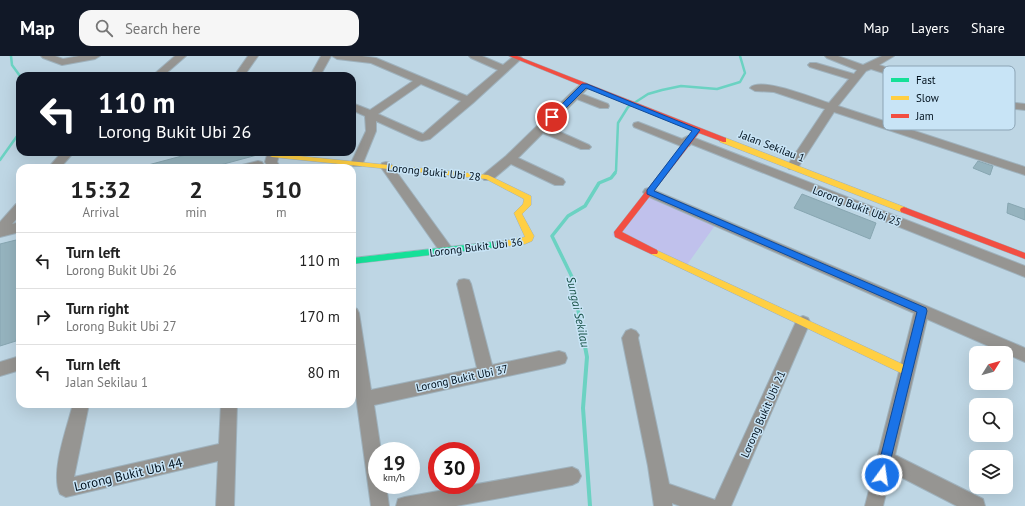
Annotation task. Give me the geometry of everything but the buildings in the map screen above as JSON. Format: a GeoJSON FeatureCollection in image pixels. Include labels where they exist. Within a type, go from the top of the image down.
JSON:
{"type":"FeatureCollection","features":[{"type":"Feature","properties":{"kind":"street"},"geometry":{"type":"LineString","coordinates":[[46,56],[62,62],[95,56]]}},
{"type":"Feature","properties":{"kind":"street"},"geometry":{"type":"LineString","coordinates":[[162,72],[181,56]]}},
{"type":"Feature","properties":{"kind":"street"},"geometry":{"type":"LineString","coordinates":[[242,72],[253,56]]}},
{"type":"Feature","properties":{"kind":"street"},"geometry":{"type":"LineString","coordinates":[[317,72],[326,56]]}},
{"type":"Feature","properties":{"kind":"street"},"geometry":{"type":"LineString","coordinates":[[337,56],[378,58],[421,80],[469,101]]}},
{"type":"Feature","properties":{"kind":"street"},"geometry":{"type":"LineString","coordinates":[[474,56],[505,69]]}},
{"type":"Feature","properties":{"kind":"street"},"geometry":{"type":"LineString","coordinates":[[830,56],[883,72]]}},
{"type":"Feature","properties":{"kind":"street"},"geometry":{"type":"LineString","coordinates":[[793,166],[831,108],[856,78],[866,67],[889,56]]}},
{"type":"Feature","properties":{"kind":"street"},"geometry":{"type":"LineString","coordinates":[[356,108],[422,138],[426,137],[505,69],[515,57]]}},
{"type":"Feature","properties":{"kind":"street","name":"Jalan Sekilau 1"},"geometry":{"type":"LineString","coordinates":[[515,57],[652,113],[1025,256]]}},
{"type":"Feature","properties":{"kind":"street"},"geometry":{"type":"LineString","coordinates":[[813,65],[856,78]]}},
{"type":"Feature","properties":{"kind":"street"},"geometry":{"type":"LineString","coordinates":[[370,115],[421,80]]}},
{"type":"Feature","properties":{"kind":"street","name":"Lorong Bukit Ubi 28"},"geometry":{"type":"LineString","coordinates":[[292,156],[488,177],[510,159],[585,86]]}},
{"type":"Feature","properties":{"kind":"street"},"geometry":{"type":"LineString","coordinates":[[754,88],[774,89],[883,125]]}},
{"type":"Feature","properties":{"kind":"street"},"geometry":{"type":"LineString","coordinates":[[575,95],[604,106]]}},
{"type":"Feature","properties":{"kind":"street"},"geometry":{"type":"LineString","coordinates":[[1015,106],[1025,107]]}},
{"type":"Feature","properties":{"kind":"street"},"geometry":{"type":"LineString","coordinates":[[357,163],[371,131],[370,115]]}},
{"type":"Feature","properties":{"kind":"street","name":"Lorong Bukit Ubi 25"},"geometry":{"type":"LineString","coordinates":[[638,125],[687,142],[1025,272]]}},
{"type":"Feature","properties":{"kind":"street"},"geometry":{"type":"LineString","coordinates":[[541,128],[585,147]]}},
{"type":"Feature","properties":{"kind":"street"},"geometry":{"type":"LineString","coordinates":[[697,130],[618,232],[618,234],[907,371]]}},
{"type":"Feature","properties":{"kind":"street"},"geometry":{"type":"LineString","coordinates":[[899,130],[1025,171]]}},
{"type":"Feature","properties":{"kind":"street"},"geometry":{"type":"LineString","coordinates":[[58,164],[64,156]]}},
{"type":"Feature","properties":{"kind":"street"},"geometry":{"type":"LineString","coordinates":[[510,159],[559,182]]}},
{"type":"Feature","properties":{"kind":"street"},"geometry":{"type":"LineString","coordinates":[[386,166],[446,250]]}},
{"type":"Feature","properties":{"kind":"street","name":"Lorong Bukit Ubi 36"},"geometry":{"type":"LineString","coordinates":[[356,261],[526,241],[530,236],[518,214],[528,205],[528,198],[488,177]]}},
{"type":"Feature","properties":{"kind":"street"},"geometry":{"type":"LineString","coordinates":[[649,192],[1025,355]]}},
{"type":"Feature","properties":{"kind":"street"},"geometry":{"type":"LineString","coordinates":[[0,231],[16,212]]}},
{"type":"Feature","properties":{"kind":"street"},"geometry":{"type":"LineString","coordinates":[[0,231],[16,228]]}},
{"type":"Feature","properties":{"kind":"street"},"geometry":{"type":"LineString","coordinates":[[464,284],[486,372]]}},
{"type":"Feature","properties":{"kind":"street"},"geometry":{"type":"LineString","coordinates":[[874,506],[922,311]]}},
{"type":"Feature","properties":{"kind":"street","name":"Lorong Bukit Ubi 21"},"geometry":{"type":"LineString","coordinates":[[722,506],[803,322]]}},
{"type":"Feature","properties":{"kind":"street"},"geometry":{"type":"LineString","coordinates":[[631,334],[630,338],[662,498],[708,506]]}},
{"type":"Feature","properties":{"kind":"street"},"geometry":{"type":"LineString","coordinates":[[356,339],[380,506]]}},
{"type":"Feature","properties":{"kind":"street","name":"Lorong Bukit Ubi 37"},"geometry":{"type":"LineString","coordinates":[[365,399],[486,372],[559,358]]}},
{"type":"Feature","properties":{"kind":"street"},"geometry":{"type":"LineString","coordinates":[[0,368],[16,364]]}},
{"type":"Feature","properties":{"kind":"street","name":"Lorong Bukit Ubi 44"},"geometry":{"type":"LineString","coordinates":[[80,408],[65,473],[66,488],[227,450]]}},
{"type":"Feature","properties":{"kind":"street"},"geometry":{"type":"LineString","coordinates":[[225,506],[229,408]]}},
{"type":"Feature","properties":{"kind":"street"},"geometry":{"type":"LineString","coordinates":[[886,460],[976,506]]}},
{"type":"Feature","properties":{"kind":"street"},"geometry":{"type":"LineString","coordinates":[[405,506],[572,476]]}},
{"type":"Feature","properties":{"kind":"shaded area"},"geometry":{"type":"Polygon","coordinates":[[[644,193],[716,224],[684,269],[612,235],[644,193]]]}},
{"type":"Feature","properties":{"kind":"waterway"},"geometry":{"type":"LineString","coordinates":[[11,56],[12,65],[17,72]]}},
{"type":"Feature","properties":{"kind":"waterway","name":"Sungai Sekilau"},"geometry":{"type":"LineString","coordinates":[[614,174],[616,171],[618,123],[628,107],[648,94],[662,90],[681,86],[717,89],[740,82],[745,73],[740,56]]}},
{"type":"Feature","properties":{"kind":"waterway"},"geometry":{"type":"LineString","coordinates":[[0,160],[16,138]]}},
{"type":"Feature","properties":{"kind":"waterway","name":"Sungai Sekilau"},"geometry":{"type":"LineString","coordinates":[[580,321],[572,277],[552,236],[568,216],[585,206],[599,183],[611,178],[615,173]]}},
{"type":"Feature","properties":{"kind":"waterway","name":"Sungai Sekilau"},"geometry":{"type":"LineString","coordinates":[[580,320],[587,357],[583,408],[590,506]]}},
{"type":"Feature","properties":{"kind":"traffic: fast"},"geometry":{"type":"LineString","coordinates":[[356,261],[500,244]]}},
{"type":"Feature","properties":{"kind":"traffic: slow"},"geometry":{"type":"LineString","coordinates":[[723,140],[904,210]]}},
{"type":"Feature","properties":{"kind":"traffic: slow"},"geometry":{"type":"LineString","coordinates":[[282,156],[488,177],[528,198],[527,205],[518,213],[530,236],[529,239],[525,241],[500,244]]}},
{"type":"Feature","properties":{"kind":"traffic: slow"},"geometry":{"type":"LineString","coordinates":[[654,252],[907,371]]}},
{"type":"Feature","properties":{"kind":"traffic: jam"},"geometry":{"type":"LineString","coordinates":[[512,56],[723,140]]}},
{"type":"Feature","properties":{"kind":"traffic: jam"},"geometry":{"type":"LineString","coordinates":[[654,252],[618,235],[618,232],[697,130]]}},
{"type":"Feature","properties":{"kind":"traffic: jam"},"geometry":{"type":"LineString","coordinates":[[904,210],[1025,256]]}},
{"type":"Feature","properties":{"kind":"route"},"geometry":{"type":"LineString","coordinates":[[552,117],[585,86],[697,130],[688,139],[649,192],[922,311],[882,475]]}}]}
